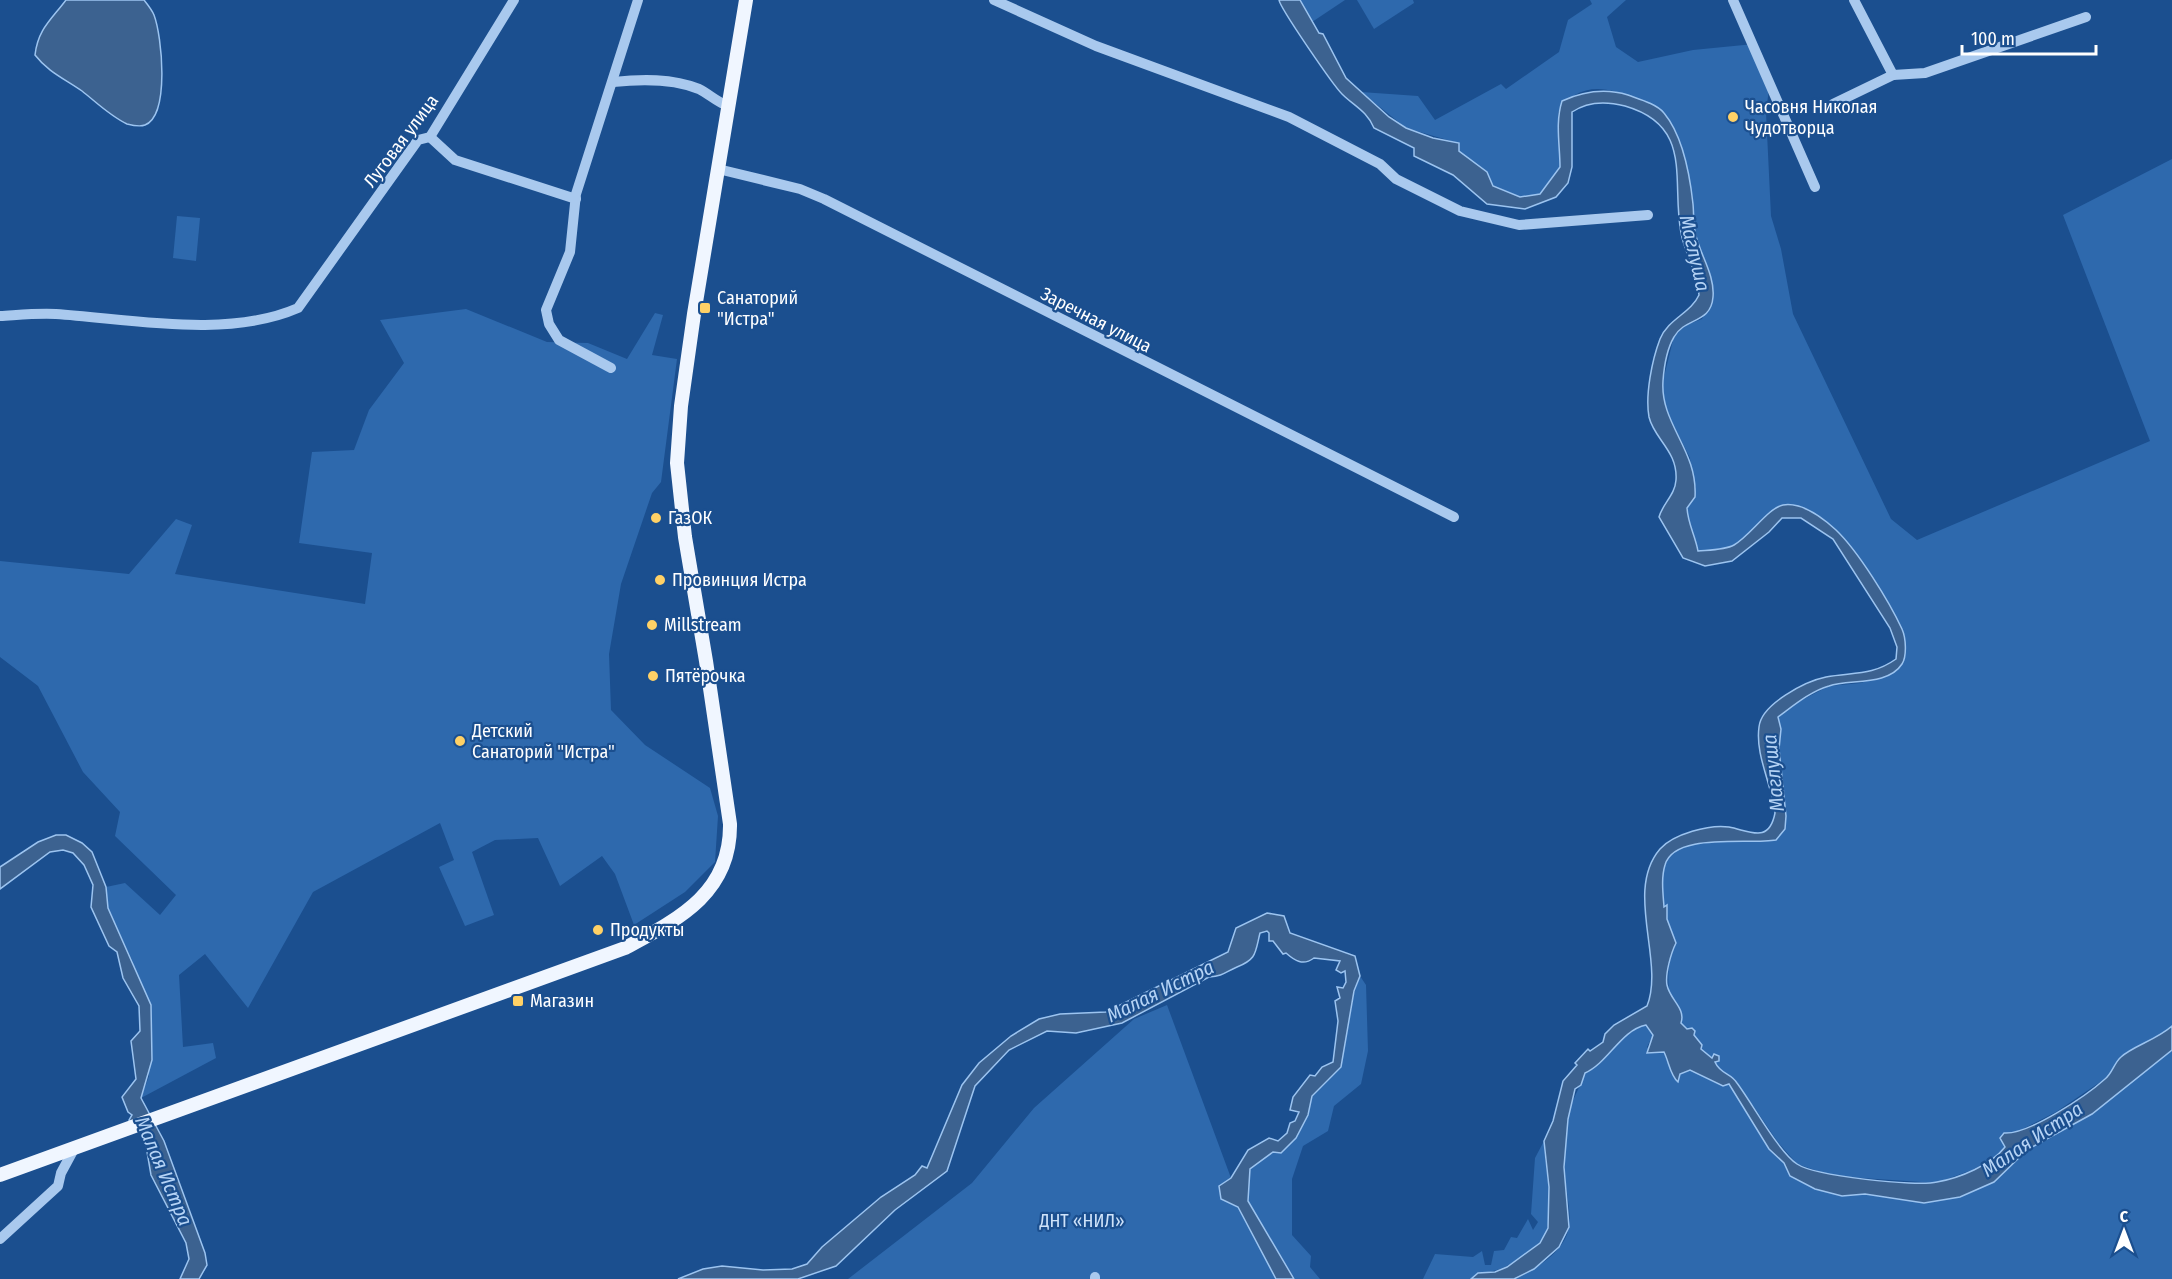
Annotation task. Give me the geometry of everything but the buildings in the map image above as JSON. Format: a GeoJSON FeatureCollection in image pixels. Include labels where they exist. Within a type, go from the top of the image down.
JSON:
{"type":"FeatureCollection","features":[{"type":"Feature","properties":{"kind":"main road"},"geometry":{"type":"LineString","coordinates":[[0,1175],[625,948],[693,907],[709,891],[721,873],[729,849],[730,824],[685,537],[677,463],[681,406],[694,314],[746,0]]}},
{"type":"Feature","properties":{"kind":"street","name":"Луговая улица"},"geometry":{"type":"LineString","coordinates":[[0,316],[54,314],[150,324],[233,323],[278,317],[298,308],[311,293],[418,140],[429,137],[514,0]]}},
{"type":"Feature","properties":{"kind":"street"},"geometry":{"type":"LineString","coordinates":[[611,368],[559,340],[549,324],[546,310],[570,252],[576,200],[638,0]]}},
{"type":"Feature","properties":{"kind":"street"},"geometry":{"type":"LineString","coordinates":[[994,0],[1096,46],[1289,117],[1380,164],[1396,179],[1460,211],[1518,225],[1648,215]]}},
{"type":"Feature","properties":{"kind":"street"},"geometry":{"type":"LineString","coordinates":[[1733,0],[1815,187]]}},
{"type":"Feature","properties":{"kind":"street"},"geometry":{"type":"LineString","coordinates":[[1854,0],[1893,75]]}},
{"type":"Feature","properties":{"kind":"street"},"geometry":{"type":"LineString","coordinates":[[1833,104],[1893,75],[1925,73],[2086,17]]}},
{"type":"Feature","properties":{"kind":"street"},"geometry":{"type":"LineString","coordinates":[[613,82],[640,79],[670,82],[700,90],[728,106]]}},
{"type":"Feature","properties":{"kind":"street"},"geometry":{"type":"LineString","coordinates":[[429,137],[455,160],[576,200]]}},
{"type":"Feature","properties":{"kind":"street","name":"Заречная улица"},"geometry":{"type":"LineString","coordinates":[[718,169],[800,189],[825,199],[1454,517]]}},
{"type":"Feature","properties":{"kind":"street"},"geometry":{"type":"LineString","coordinates":[[0,1239],[58,1186],[61,1173],[74,1149]]}},
{"type":"Feature","properties":{"kind":"green space"},"geometry":{"type":"Polygon","coordinates":[[[1300,0],[1345,0],[1312,22],[1300,0]]]}},
{"type":"Feature","properties":{"kind":"green space"},"geometry":{"type":"Polygon","coordinates":[[[1357,0],[1413,0],[1414,3],[1374,29],[1357,0]]]}},
{"type":"Feature","properties":{"kind":"green space"},"geometry":{"type":"Polygon","coordinates":[[[1590,0],[1626,0],[1607,17],[1616,47],[1638,62],[1693,50],[1754,44],[1770,81],[1766,112],[1771,216],[1781,249],[1793,314],[1891,519],[1917,540],[2150,441],[2063,215],[2172,159],[2172,1026],[2158,1038],[2121,1057],[2106,1078],[2056,1112],[2013,1134],[1998,1156],[1972,1170],[1936,1183],[1832,1176],[1797,1164],[1777,1141],[1735,1079],[1719,1071],[1713,1059],[1701,1049],[1702,1045],[1682,1024],[1670,995],[1668,973],[1676,943],[1667,919],[1667,906],[1664,907],[1663,901],[1662,879],[1667,859],[1679,849],[1691,845],[1720,841],[1776,839],[1781,777],[1779,749],[1781,729],[1778,717],[1798,702],[1829,686],[1861,683],[1901,666],[1903,630],[1858,557],[1836,530],[1785,505],[1777,508],[1740,542],[1724,548],[1699,551],[1687,514],[1688,504],[1696,487],[1690,458],[1663,404],[1663,381],[1674,336],[1686,325],[1702,319],[1713,295],[1695,235],[1688,174],[1664,112],[1632,97],[1609,90],[1586,90],[1575,95],[1558,112],[1560,167],[1540,194],[1520,197],[1493,186],[1487,172],[1459,151],[1458,143],[1406,128],[1361,92],[1418,96],[1435,120],[1501,84],[1506,89],[1559,52],[1568,20],[1592,4],[1590,0]]]}},
{"type":"Feature","properties":{"kind":"green space"},"geometry":{"type":"Polygon","coordinates":[[[177,216],[200,218],[196,261],[173,258],[177,216]]]}},
{"type":"Feature","properties":{"kind":"green space"},"geometry":{"type":"Polygon","coordinates":[[[466,309],[547,342],[588,343],[627,359],[655,313],[663,315],[652,355],[677,359],[661,482],[652,493],[621,584],[609,654],[611,710],[645,745],[710,788],[718,816],[715,862],[685,892],[634,925],[615,874],[602,856],[560,886],[538,838],[495,840],[472,852],[494,915],[465,926],[439,867],[454,860],[440,823],[313,892],[248,1008],[205,954],[179,975],[183,1047],[213,1043],[216,1058],[141,1098],[149,1076],[133,962],[108,908],[106,887],[125,883],[160,915],[176,895],[115,836],[120,812],[83,772],[38,686],[0,657],[0,561],[129,574],[176,519],[192,525],[175,574],[365,604],[372,553],[299,543],[312,452],[354,450],[369,410],[404,363],[380,320],[466,309]]]}},
{"type":"Feature","properties":{"kind":"green space"},"geometry":{"type":"Polygon","coordinates":[[[1360,976],[1366,985],[1368,1051],[1361,1084],[1334,1106],[1328,1131],[1303,1146],[1292,1179],[1292,1235],[1311,1256],[1310,1267],[1320,1279],[1295,1279],[1248,1201],[1250,1169],[1273,1152],[1308,1115],[1312,1096],[1341,1067],[1354,994],[1360,976]]]}},
{"type":"Feature","properties":{"kind":"green space","name":"ДНТ «НИЛ»"},"geometry":{"type":"Polygon","coordinates":[[[1167,1005],[1231,1178],[1219,1186],[1238,1207],[1276,1279],[848,1279],[972,1183],[1034,1108],[1134,1019],[1167,1005]]]}},
{"type":"Feature","properties":{"kind":"green space"},"geometry":{"type":"Polygon","coordinates":[[[1647,1025],[1653,1035],[1647,1047],[1654,1053],[1664,1052],[1673,1077],[1678,1081],[1680,1074],[1690,1070],[1717,1083],[1729,1084],[1769,1149],[1784,1163],[1790,1176],[1815,1189],[1842,1196],[1865,1194],[1924,1203],[1960,1197],[1994,1182],[2027,1150],[2092,1114],[2172,1050],[2172,1279],[1514,1279],[1556,1252],[1567,1235],[1570,1216],[1565,1168],[1566,1135],[1571,1106],[1585,1073],[1601,1062],[1630,1033],[1647,1025]]]}},
{"type":"Feature","properties":{"kind":"green space"},"geometry":{"type":"Polygon","coordinates":[[[1544,1141],[1550,1208],[1546,1233],[1540,1243],[1506,1267],[1478,1273],[1471,1279],[1423,1279],[1435,1254],[1473,1257],[1482,1251],[1485,1265],[1491,1265],[1494,1251],[1504,1250],[1511,1237],[1517,1238],[1528,1219],[1533,1230],[1538,1222],[1531,1214],[1535,1158],[1544,1141]]]}},
{"type":"Feature","properties":{"kind":"water"},"geometry":{"type":"Polygon","coordinates":[[[66,0],[144,0],[151,9],[157,25],[162,74],[158,107],[153,118],[145,125],[127,124],[115,117],[82,91],[51,71],[35,55],[42,31],[66,0]]]}},
{"type":"Feature","properties":{"kind":"water"},"geometry":{"type":"Polygon","coordinates":[[[1279,0],[1300,0],[1319,33],[1323,34],[1346,78],[1389,117],[1406,128],[1433,138],[1459,143],[1459,151],[1487,172],[1493,186],[1520,197],[1540,194],[1560,167],[1558,126],[1562,101],[1595,92],[1619,93],[1657,107],[1671,122],[1688,169],[1695,232],[1713,289],[1708,312],[1684,326],[1674,337],[1666,358],[1663,381],[1667,411],[1691,465],[1695,497],[1687,508],[1698,551],[1722,549],[1734,545],[1777,507],[1790,505],[1805,508],[1836,530],[1863,563],[1903,633],[1905,656],[1902,664],[1888,676],[1822,688],[1802,699],[1778,717],[1781,729],[1779,749],[1786,816],[1785,829],[1776,840],[1697,844],[1682,848],[1671,855],[1664,870],[1664,907],[1667,905],[1667,919],[1676,943],[1669,964],[1667,985],[1680,1008],[1681,1023],[1687,1029],[1692,1028],[1695,1031],[1694,1035],[1702,1045],[1701,1049],[1712,1058],[1714,1054],[1719,1056],[1719,1061],[1715,1062],[1717,1066],[1735,1080],[1790,1158],[1797,1164],[1824,1173],[1888,1182],[1937,1182],[1965,1174],[1983,1165],[1992,1160],[2005,1147],[2000,1138],[2004,1133],[2027,1128],[2071,1104],[2107,1077],[2126,1053],[2172,1026],[2172,1050],[2092,1114],[2027,1150],[1994,1182],[1960,1197],[1924,1203],[1865,1194],[1842,1196],[1815,1189],[1790,1176],[1784,1163],[1769,1149],[1729,1084],[1723,1086],[1690,1070],[1680,1074],[1678,1082],[1671,1072],[1664,1052],[1647,1053],[1653,1035],[1646,1025],[1629,1033],[1601,1062],[1585,1073],[1581,1085],[1575,1089],[1568,1119],[1564,1167],[1569,1227],[1559,1247],[1534,1269],[1514,1279],[1471,1279],[1478,1273],[1495,1272],[1507,1267],[1540,1243],[1548,1228],[1549,1187],[1544,1141],[1553,1121],[1563,1081],[1588,1049],[1590,1051],[1603,1042],[1605,1034],[1614,1025],[1647,1006],[1652,968],[1645,885],[1650,866],[1660,849],[1683,835],[1712,827],[1729,827],[1751,833],[1768,829],[1775,813],[1759,748],[1759,727],[1762,718],[1776,702],[1807,683],[1826,677],[1870,671],[1887,664],[1896,659],[1897,647],[1890,628],[1833,539],[1801,518],[1782,518],[1769,532],[1732,561],[1705,566],[1683,558],[1659,517],[1675,485],[1676,470],[1670,453],[1649,417],[1650,378],[1657,347],[1664,332],[1691,307],[1699,295],[1681,233],[1675,157],[1670,141],[1661,127],[1647,115],[1618,104],[1597,103],[1578,108],[1572,112],[1572,167],[1568,183],[1556,197],[1525,209],[1487,204],[1453,175],[1414,156],[1414,148],[1374,128],[1364,113],[1342,94],[1328,77],[1279,0]]]}},
{"type":"Feature","properties":{"kind":"water","name":"Малая Истра"},"geometry":{"type":"Polygon","coordinates":[[[56,835],[66,835],[82,843],[92,852],[106,887],[108,908],[151,1005],[152,1060],[141,1098],[164,1141],[205,1253],[207,1265],[199,1279],[180,1279],[189,1259],[186,1243],[151,1175],[144,1134],[129,1120],[132,1115],[128,1112],[122,1097],[136,1079],[131,1041],[140,1031],[139,1006],[123,978],[117,952],[109,946],[91,907],[93,885],[84,865],[73,853],[63,850],[50,852],[0,889],[0,867],[38,842],[56,835]]]}},
{"type":"Feature","properties":{"kind":"water","name":"Малая Истра"},"geometry":{"type":"Polygon","coordinates":[[[1267,913],[1284,916],[1290,933],[1355,956],[1360,976],[1354,991],[1341,1067],[1312,1096],[1308,1115],[1296,1138],[1281,1153],[1273,1152],[1250,1169],[1248,1201],[1294,1279],[1276,1279],[1238,1207],[1221,1199],[1219,1186],[1231,1178],[1248,1150],[1269,1138],[1278,1141],[1287,1133],[1290,1123],[1295,1121],[1299,1112],[1290,1110],[1293,1097],[1310,1075],[1315,1076],[1322,1067],[1333,1062],[1338,1021],[1335,1001],[1340,998],[1337,987],[1343,988],[1346,982],[1345,971],[1341,973],[1336,970],[1340,961],[1314,958],[1306,962],[1296,960],[1286,953],[1283,954],[1273,941],[1269,941],[1267,931],[1260,933],[1252,958],[1244,964],[1221,975],[1209,977],[1122,1023],[1076,1033],[1047,1031],[1009,1050],[975,1086],[947,1171],[895,1210],[836,1266],[798,1279],[678,1279],[703,1269],[722,1266],[763,1270],[792,1269],[807,1264],[822,1247],[881,1197],[915,1175],[922,1166],[927,1168],[962,1085],[979,1063],[1011,1036],[1039,1019],[1060,1014],[1106,1012],[1228,952],[1236,928],[1267,913]]]}},
{"type":"Feature","properties":{"kind":"place","name":"Часовня Николая Чудотворца"},"geometry":{"type":"Point","coordinates":[1733,117]}},
{"type":"Feature","properties":{"kind":"place","name":"Санаторий \"Истра\""},"geometry":{"type":"Point","coordinates":[705,308]}},
{"type":"Feature","properties":{"kind":"place","name":"ГазОК"},"geometry":{"type":"Point","coordinates":[656,518]}},
{"type":"Feature","properties":{"kind":"place","name":"Провинция Истра"},"geometry":{"type":"Point","coordinates":[660,580]}},
{"type":"Feature","properties":{"kind":"place","name":"Millstream"},"geometry":{"type":"Point","coordinates":[652,625]}},
{"type":"Feature","properties":{"kind":"place","name":"Пятёрочка"},"geometry":{"type":"Point","coordinates":[653,676]}},
{"type":"Feature","properties":{"kind":"place","name":"Детский Санаторий \"Истра\""},"geometry":{"type":"Point","coordinates":[460,741]}},
{"type":"Feature","properties":{"kind":"place","name":"Продукты"},"geometry":{"type":"Point","coordinates":[598,930]}},
{"type":"Feature","properties":{"kind":"place","name":"Магазин"},"geometry":{"type":"Point","coordinates":[518,1001]}},
{"type":"Feature","properties":{"kind":"water label","name":"Маглуша"},"geometry":{"type":"Point","coordinates":[1695,253]}},
{"type":"Feature","properties":{"kind":"water label","name":"Маглуша"},"geometry":{"type":"Point","coordinates":[1773,773]}}]}
